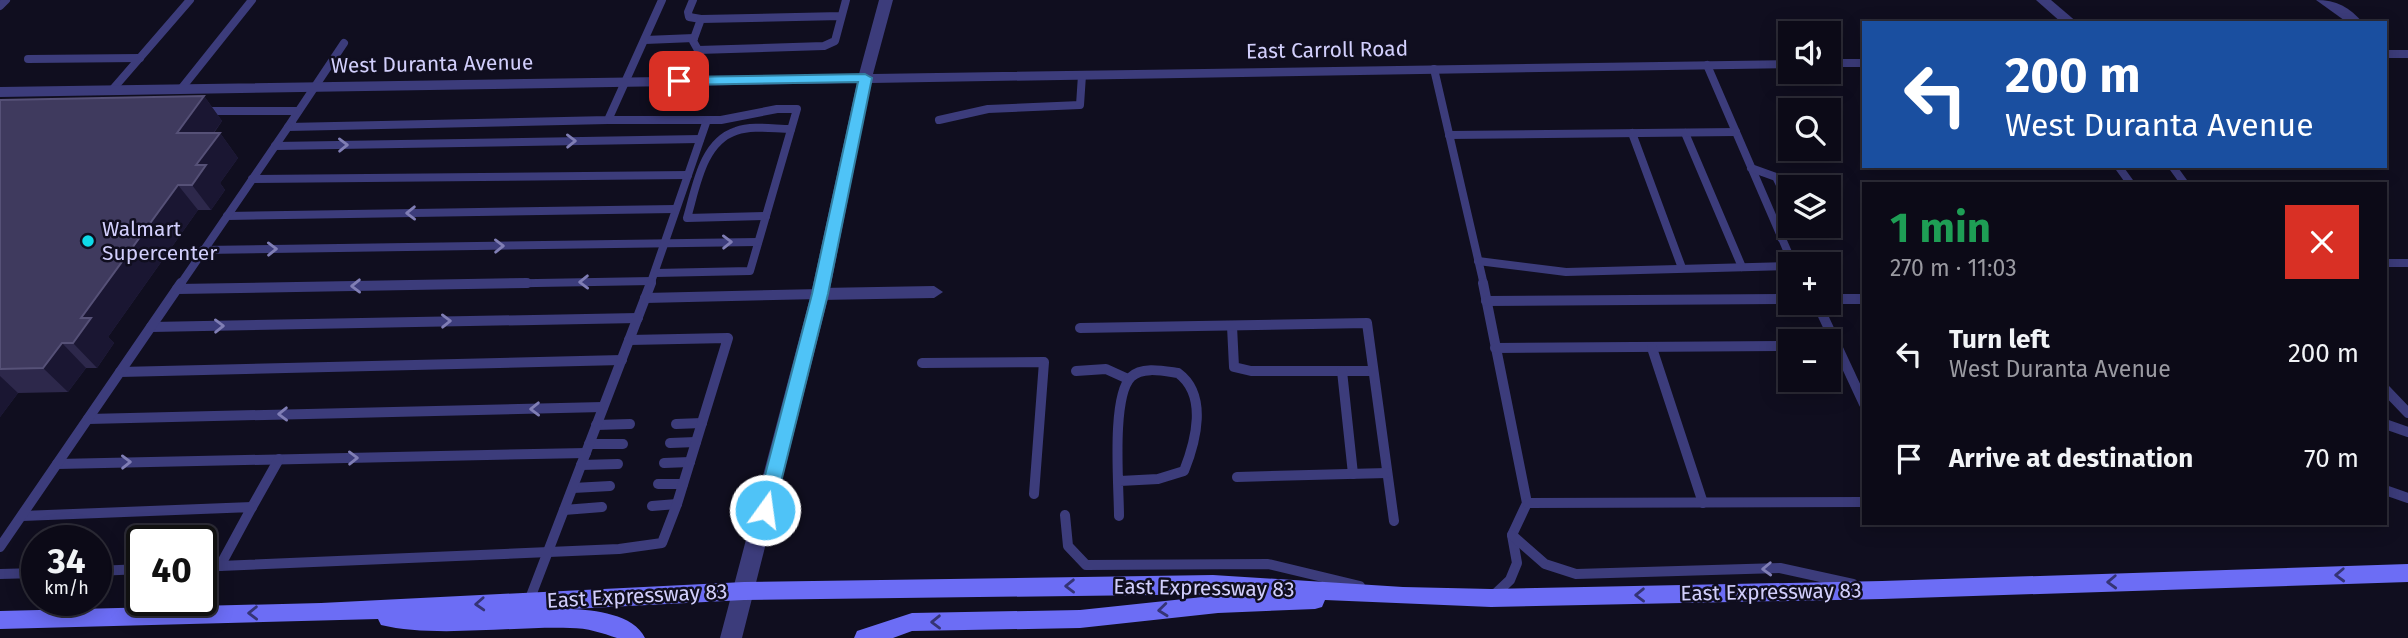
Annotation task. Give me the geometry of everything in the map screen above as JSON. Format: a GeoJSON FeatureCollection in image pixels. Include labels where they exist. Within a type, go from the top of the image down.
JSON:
{"type":"FeatureCollection","features":[{"type":"Feature","properties":{"kind":"main road","name":"East Expressway 83"},"geometry":{"type":"LineString","coordinates":[[0,620],[321,612],[744,591],[1213,584],[1403,596],[1491,598],[1882,590],[2408,573]]}},
{"type":"Feature","properties":{"kind":"main road"},"geometry":{"type":"LineString","coordinates":[[865,638],[912,622],[1080,619],[1219,604],[1403,596]]}},
{"type":"Feature","properties":{"kind":"main road"},"geometry":{"type":"LineString","coordinates":[[321,612],[446,623],[571,618],[614,623],[634,638]]}},
{"type":"Feature","properties":{"kind":"street"},"geometry":{"type":"LineString","coordinates":[[731,638],[820,294],[865,78],[886,0]]}},
{"type":"Feature","properties":{"kind":"street"},"geometry":{"type":"LineString","coordinates":[[2044,1],[2045,14],[2050,21]]}},
{"type":"Feature","properties":{"kind":"street"},"geometry":{"type":"LineString","coordinates":[[2044,1],[2069,21]]}},
{"type":"Feature","properties":{"kind":"street"},"geometry":{"type":"LineString","coordinates":[[2324,1],[2327,14],[2334,21]]}},
{"type":"Feature","properties":{"kind":"street"},"geometry":{"type":"LineString","coordinates":[[2324,1],[2347,13],[2354,21]]}},
{"type":"Feature","properties":{"kind":"street"},"geometry":{"type":"LineString","coordinates":[[2387,54],[2408,54]]}},
{"type":"Feature","properties":{"kind":"street"},"geometry":{"type":"LineString","coordinates":[[1841,63],[1862,62]]}},
{"type":"Feature","properties":{"kind":"street","name":"East Carroll Road"},"geometry":{"type":"LineString","coordinates":[[865,78],[1778,64]]}},
{"type":"Feature","properties":{"kind":"street","name":"West Duranta Avenue"},"geometry":{"type":"LineString","coordinates":[[0,92],[865,78]]}},
{"type":"Feature","properties":{"kind":"street"},"geometry":{"type":"LineString","coordinates":[[820,294],[934,292]]}},
{"type":"Feature","properties":{"kind":"lane"},"geometry":{"type":"LineString","coordinates":[[0,6],[6,0]]}},
{"type":"Feature","properties":{"kind":"lane"},"geometry":{"type":"LineString","coordinates":[[112,90],[190,0]]}},
{"type":"Feature","properties":{"kind":"lane"},"geometry":{"type":"LineString","coordinates":[[181,89],[251,0]]}},
{"type":"Feature","properties":{"kind":"lane"},"geometry":{"type":"LineString","coordinates":[[608,120],[662,0]]}},
{"type":"Feature","properties":{"kind":"lane"},"geometry":{"type":"LineString","coordinates":[[693,0],[688,12],[690,18],[841,16]]}},
{"type":"Feature","properties":{"kind":"lane"},"geometry":{"type":"LineString","coordinates":[[701,19],[692,41],[698,50],[824,46],[835,41],[846,0]]}},
{"type":"Feature","properties":{"kind":"lane"},"geometry":{"type":"LineString","coordinates":[[645,40],[694,38]]}},
{"type":"Feature","properties":{"kind":"lane"},"geometry":{"type":"LineString","coordinates":[[0,547],[344,43]]}},
{"type":"Feature","properties":{"kind":"lane"},"geometry":{"type":"LineString","coordinates":[[28,59],[140,58]]}},
{"type":"Feature","properties":{"kind":"lane"},"geometry":{"type":"LineString","coordinates":[[1706,65],[1778,229]]}},
{"type":"Feature","properties":{"kind":"lane"},"geometry":{"type":"LineString","coordinates":[[1434,69],[1478,261],[1527,503],[1512,535],[1517,563],[1510,580],[1491,598]]}},
{"type":"Feature","properties":{"kind":"lane"},"geometry":{"type":"LineString","coordinates":[[939,120],[988,109],[1080,105],[1082,75]]}},
{"type":"Feature","properties":{"kind":"lane"},"geometry":{"type":"LineString","coordinates":[[177,289],[653,277],[750,271],[797,109],[777,108],[721,120],[288,127]]}},
{"type":"Feature","properties":{"kind":"lane"},"geometry":{"type":"LineString","coordinates":[[192,111],[298,111]]}},
{"type":"Feature","properties":{"kind":"lane"},"geometry":{"type":"LineString","coordinates":[[529,602],[638,318],[707,120]]}},
{"type":"Feature","properties":{"kind":"lane"},"geometry":{"type":"LineString","coordinates":[[687,218],[704,168],[723,136],[740,130],[791,129]]}},
{"type":"Feature","properties":{"kind":"lane"},"geometry":{"type":"LineString","coordinates":[[1449,135],[1735,132]]}},
{"type":"Feature","properties":{"kind":"lane"},"geometry":{"type":"LineString","coordinates":[[1632,133],[1682,268]]}},
{"type":"Feature","properties":{"kind":"lane"},"geometry":{"type":"LineString","coordinates":[[1685,133],[1742,267]]}},
{"type":"Feature","properties":{"kind":"lane"},"geometry":{"type":"LineString","coordinates":[[275,146],[700,139]]}},
{"type":"Feature","properties":{"kind":"lane"},"geometry":{"type":"LineString","coordinates":[[1751,168],[1776,177],[1778,181]]}},
{"type":"Feature","properties":{"kind":"lane"},"geometry":{"type":"LineString","coordinates":[[252,179],[688,175]]}},
{"type":"Feature","properties":{"kind":"lane"},"geometry":{"type":"LineString","coordinates":[[227,216],[766,216]]}},
{"type":"Feature","properties":{"kind":"lane"},"geometry":{"type":"LineString","coordinates":[[1782,238],[1787,252]]}},
{"type":"Feature","properties":{"kind":"lane"},"geometry":{"type":"LineString","coordinates":[[204,250],[758,242]]}},
{"type":"Feature","properties":{"kind":"lane"},"geometry":{"type":"LineString","coordinates":[[1478,261],[1566,272],[1778,266]]}},
{"type":"Feature","properties":{"kind":"lane"},"geometry":{"type":"LineString","coordinates":[[2387,263],[2407,264]]}},
{"type":"Feature","properties":{"kind":"lane"},"geometry":{"type":"LineString","coordinates":[[645,298],[820,294]]}},
{"type":"Feature","properties":{"kind":"lane"},"geometry":{"type":"LineString","coordinates":[[1486,301],[1778,299]]}},
{"type":"Feature","properties":{"kind":"lane"},"geometry":{"type":"LineString","coordinates":[[1841,299],[1862,299]]}},
{"type":"Feature","properties":{"kind":"lane"},"geometry":{"type":"LineString","coordinates":[[151,327],[638,318]]}},
{"type":"Feature","properties":{"kind":"lane"},"geometry":{"type":"LineString","coordinates":[[1080,328],[1367,323],[1394,521]]}},
{"type":"Feature","properties":{"kind":"lane"},"geometry":{"type":"LineString","coordinates":[[1233,326],[1234,367],[1251,371],[1373,371]]}},
{"type":"Feature","properties":{"kind":"lane"},"geometry":{"type":"LineString","coordinates":[[217,566],[619,549],[662,543],[677,504],[728,338],[629,340]]}},
{"type":"Feature","properties":{"kind":"lane"},"geometry":{"type":"LineString","coordinates":[[1495,348],[1778,346]]}},
{"type":"Feature","properties":{"kind":"lane"},"geometry":{"type":"LineString","coordinates":[[1652,348],[1703,503]]}},
{"type":"Feature","properties":{"kind":"lane"},"geometry":{"type":"LineString","coordinates":[[120,372],[622,360]]}},
{"type":"Feature","properties":{"kind":"lane"},"geometry":{"type":"LineString","coordinates":[[922,363],[1044,362],[1034,494]]}},
{"type":"Feature","properties":{"kind":"lane"},"geometry":{"type":"LineString","coordinates":[[1841,362],[1862,400]]}},
{"type":"Feature","properties":{"kind":"lane"},"geometry":{"type":"LineString","coordinates":[[1076,371],[1106,369],[1128,379]]}},
{"type":"Feature","properties":{"kind":"lane"},"geometry":{"type":"LineString","coordinates":[[1342,371],[1353,474]]}},
{"type":"Feature","properties":{"kind":"lane"},"geometry":{"type":"LineString","coordinates":[[1119,516],[1119,425],[1122,392],[1128,379],[1138,372],[1178,373],[1191,384],[1196,437],[1184,471],[1158,480],[1120,481]]}},
{"type":"Feature","properties":{"kind":"lane"},"geometry":{"type":"LineString","coordinates":[[2387,391],[2408,413]]}},
{"type":"Feature","properties":{"kind":"lane"},"geometry":{"type":"LineString","coordinates":[[88,419],[604,407]]}},
{"type":"Feature","properties":{"kind":"lane"},"geometry":{"type":"LineString","coordinates":[[676,424],[702,423]]}},
{"type":"Feature","properties":{"kind":"lane"},"geometry":{"type":"LineString","coordinates":[[596,425],[630,425]]}},
{"type":"Feature","properties":{"kind":"lane"},"geometry":{"type":"LineString","coordinates":[[2387,425],[2408,432]]}},
{"type":"Feature","properties":{"kind":"lane"},"geometry":{"type":"LineString","coordinates":[[670,443],[696,442]]}},
{"type":"Feature","properties":{"kind":"lane"},"geometry":{"type":"LineString","coordinates":[[57,464],[279,459],[588,448],[624,444]]}},
{"type":"Feature","properties":{"kind":"lane"},"geometry":{"type":"LineString","coordinates":[[220,566],[279,459]]}},
{"type":"Feature","properties":{"kind":"lane"},"geometry":{"type":"LineString","coordinates":[[664,463],[690,462]]}},
{"type":"Feature","properties":{"kind":"lane"},"geometry":{"type":"LineString","coordinates":[[581,465],[618,464]]}},
{"type":"Feature","properties":{"kind":"lane"},"geometry":{"type":"LineString","coordinates":[[1237,477],[1387,473]]}},
{"type":"Feature","properties":{"kind":"lane"},"geometry":{"type":"LineString","coordinates":[[658,484],[683,484]]}},
{"type":"Feature","properties":{"kind":"lane"},"geometry":{"type":"LineString","coordinates":[[573,488],[610,486]]}},
{"type":"Feature","properties":{"kind":"lane"},"geometry":{"type":"LineString","coordinates":[[2387,491],[2408,498]]}},
{"type":"Feature","properties":{"kind":"lane"},"geometry":{"type":"LineString","coordinates":[[1527,503],[1862,502]]}},
{"type":"Feature","properties":{"kind":"lane"},"geometry":{"type":"LineString","coordinates":[[652,506],[677,504]]}},
{"type":"Feature","properties":{"kind":"lane"},"geometry":{"type":"LineString","coordinates":[[22,516],[252,507]]}},
{"type":"Feature","properties":{"kind":"lane"},"geometry":{"type":"LineString","coordinates":[[564,510],[602,507]]}},
{"type":"Feature","properties":{"kind":"lane"},"geometry":{"type":"LineString","coordinates":[[1065,515],[1068,546],[1086,565],[1268,564],[1403,596]]}},
{"type":"Feature","properties":{"kind":"lane"},"geometry":{"type":"LineString","coordinates":[[1512,535],[1545,564],[1576,574],[1780,568],[1882,590]]}},
{"type":"Feature","properties":{"kind":"lane"},"geometry":{"type":"LineString","coordinates":[[0,574],[21,573]]}},
{"type":"Feature","properties":{"kind":"building","name":"Walmart Supercenter"},"geometry":{"type":"Polygon","coordinates":[[[204,96],[177,133],[220,133],[196,165],[206,165],[192,185],[178,185],[81,318],[91,318],[73,343],[62,343],[43,368],[0,369],[0,100],[204,96]]]}},
{"type":"Feature","properties":{"kind":"place","name":"Walmart Supercenter"},"geometry":{"type":"Point","coordinates":[88,241]}},
{"type":"Feature","properties":{"kind":"route"},"geometry":{"type":"LineString","coordinates":[[679,81],[865,78],[820,294],[765,510]]}}]}
